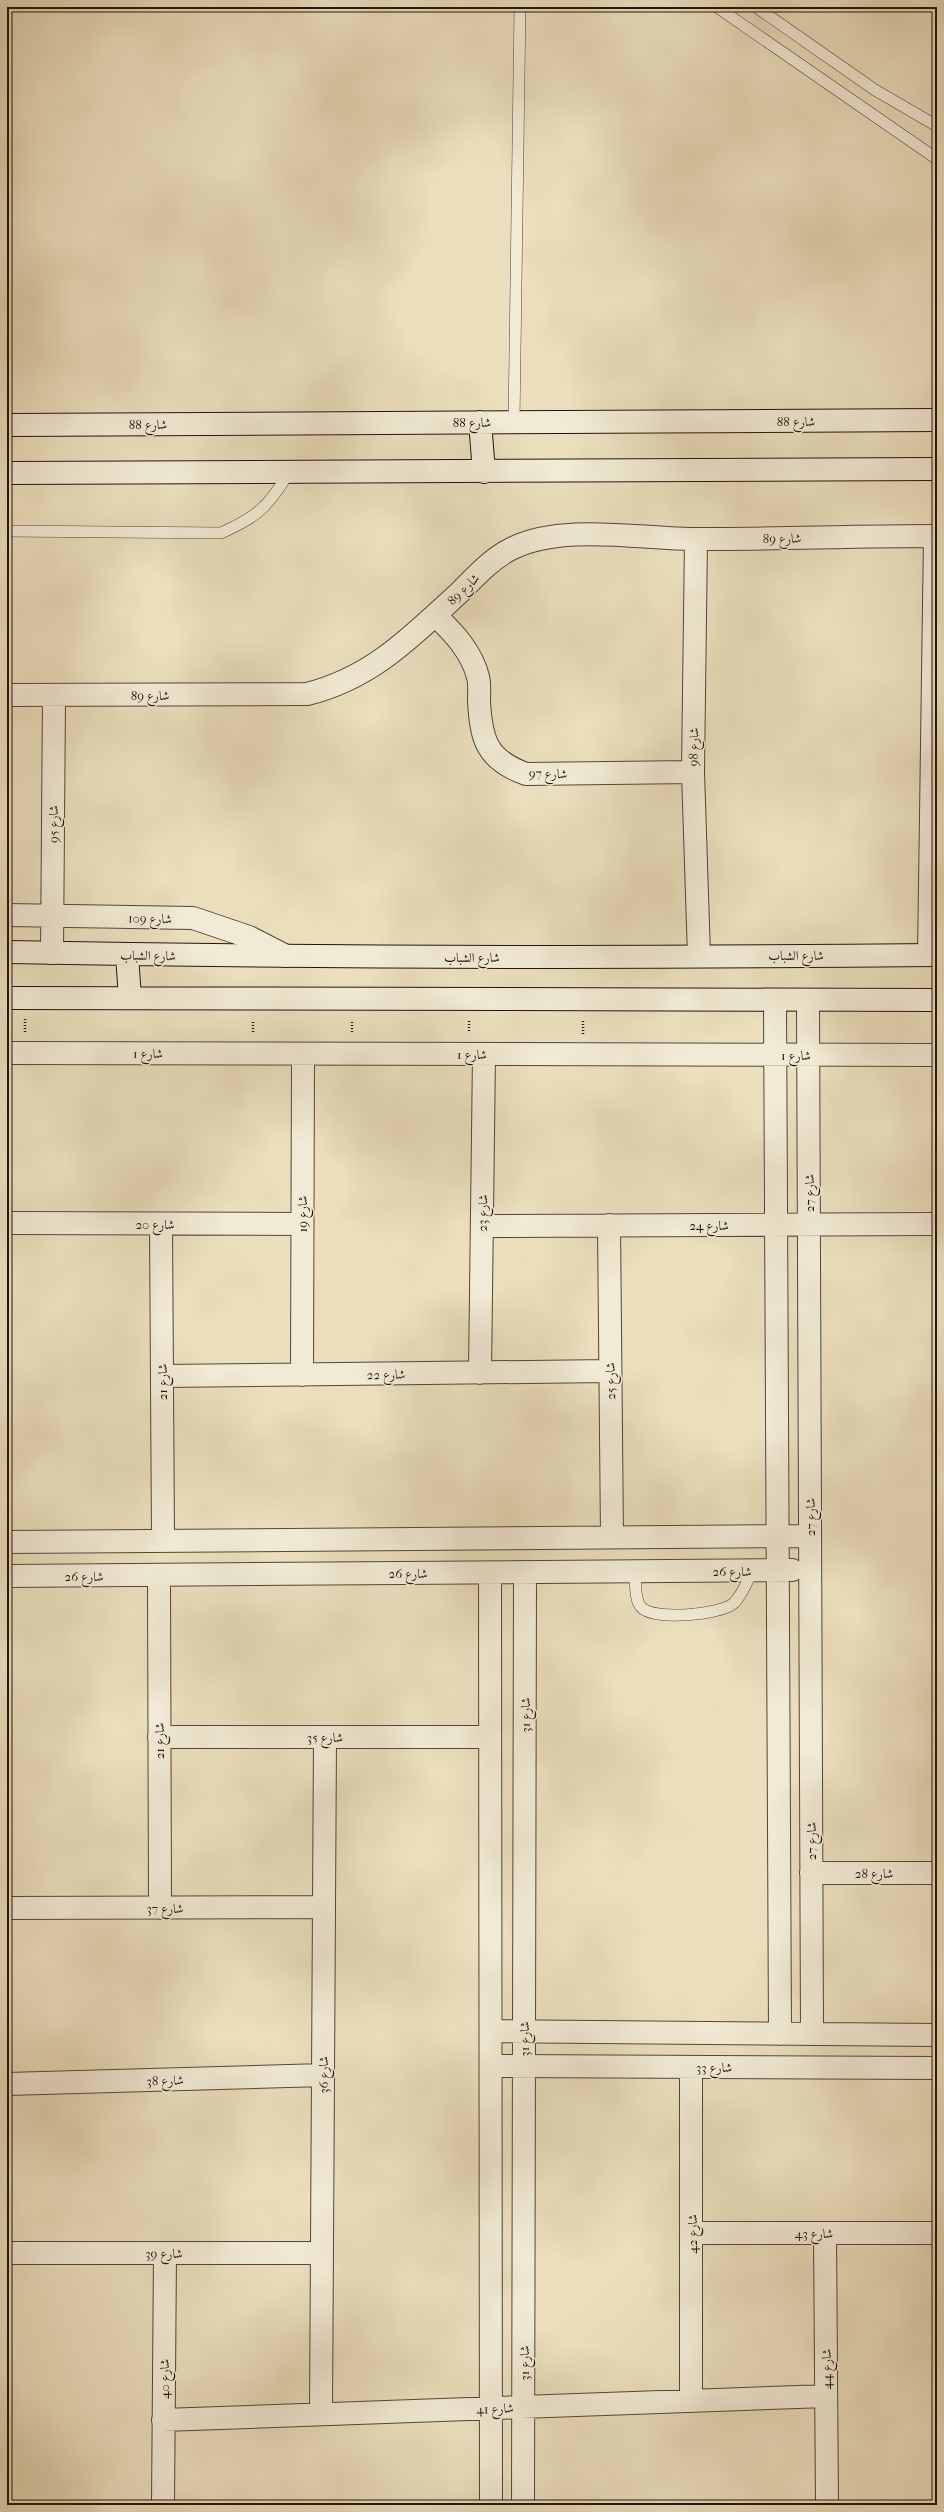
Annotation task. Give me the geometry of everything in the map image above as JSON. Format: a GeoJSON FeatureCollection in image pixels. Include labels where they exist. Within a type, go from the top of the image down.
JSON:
{"type":"FeatureCollection","features":[{"type":"Feature","properties":{"kind":"street","name":"شارع 88"},"geometry":{"type":"LineString","coordinates":[[7,425],[937,420]]}},
{"type":"Feature","properties":{"kind":"street"},"geometry":{"type":"LineString","coordinates":[[480,422],[484,472]]}},
{"type":"Feature","properties":{"kind":"street"},"geometry":{"type":"LineString","coordinates":[[7,473],[288,474],[937,469]]}},
{"type":"Feature","properties":{"kind":"street","name":"شارع 89"},"geometry":{"type":"LineString","coordinates":[[7,695],[307,694],[334,687],[360,674],[393,653],[486,567],[510,549],[539,538],[564,534],[696,539],[936,536]]}},
{"type":"Feature","properties":{"kind":"street"},"geometry":{"type":"LineString","coordinates":[[933,955],[936,536]]}},
{"type":"Feature","properties":{"kind":"street","name":"شارع 98"},"geometry":{"type":"LineString","coordinates":[[696,539],[693,772],[699,956]]}},
{"type":"Feature","properties":{"kind":"street","name":"شارع 97"},"geometry":{"type":"LineString","coordinates":[[435,615],[454,633],[468,654],[478,677],[483,737],[492,754],[507,767],[526,774],[693,772]]}},
{"type":"Feature","properties":{"kind":"street","name":"شارع 95"},"geometry":{"type":"LineString","coordinates":[[52,953],[54,696]]}},
{"type":"Feature","properties":{"kind":"street","name":"شارع 109"},"geometry":{"type":"LineString","coordinates":[[7,915],[193,918],[249,937],[286,956]]}},
{"type":"Feature","properties":{"kind":"street","name":"شارع الشباب"},"geometry":{"type":"LineString","coordinates":[[7,952],[127,956],[933,955]]}},
{"type":"Feature","properties":{"kind":"street"},"geometry":{"type":"LineString","coordinates":[[127,956],[130,998]]}},
{"type":"Feature","properties":{"kind":"street"},"geometry":{"type":"LineString","coordinates":[[7,998],[937,1000]]}},
{"type":"Feature","properties":{"kind":"street"},"geometry":{"type":"LineString","coordinates":[[775,1000],[780,2034]]}},
{"type":"Feature","properties":{"kind":"street","name":"شارع 27"},"geometry":{"type":"LineString","coordinates":[[808,1000],[812,2034]]}},
{"type":"Feature","properties":{"kind":"street","name":"شارع 1"},"geometry":{"type":"LineString","coordinates":[[7,1053],[937,1055]]}},
{"type":"Feature","properties":{"kind":"street","name":"شارع 19"},"geometry":{"type":"LineString","coordinates":[[302,1375],[303,1054]]}},
{"type":"Feature","properties":{"kind":"street","name":"شارع 23"},"geometry":{"type":"LineString","coordinates":[[480,1373],[484,1054]]}},
{"type":"Feature","properties":{"kind":"street","name":"شارع 20"},"geometry":{"type":"LineString","coordinates":[[7,1223],[302,1224]]}},
{"type":"Feature","properties":{"kind":"street","name":"شارع 21"},"geometry":{"type":"LineString","coordinates":[[161,1224],[163,1541]]}},
{"type":"Feature","properties":{"kind":"street","name":"شارع 24"},"geometry":{"type":"LineString","coordinates":[[482,1226],[937,1224]]}},
{"type":"Feature","properties":{"kind":"street","name":"شارع 25"},"geometry":{"type":"LineString","coordinates":[[609,1225],[612,1538]]}},
{"type":"Feature","properties":{"kind":"street","name":"شارع 22"},"geometry":{"type":"LineString","coordinates":[[162,1376],[610,1371]]}},
{"type":"Feature","properties":{"kind":"street"},"geometry":{"type":"LineString","coordinates":[[7,1542],[810,1536]]}},
{"type":"Feature","properties":{"kind":"street","name":"شارع 26"},"geometry":{"type":"LineString","coordinates":[[7,1576],[810,1570]]}},
{"type":"Feature","properties":{"kind":"street","name":"شارع 31"},"geometry":{"type":"LineString","coordinates":[[523,2505],[525,1572]]}},
{"type":"Feature","properties":{"kind":"street"},"geometry":{"type":"LineString","coordinates":[[490,1573],[491,2505]]}},
{"type":"Feature","properties":{"kind":"street","name":"شارع 21"},"geometry":{"type":"LineString","coordinates":[[159,1575],[160,1908]]}},
{"type":"Feature","properties":{"kind":"street","name":"شارع 35"},"geometry":{"type":"LineString","coordinates":[[159,1737],[490,1737]]}},
{"type":"Feature","properties":{"kind":"street","name":"شارع 36"},"geometry":{"type":"LineString","coordinates":[[321,2414],[325,1737]]}},
{"type":"Feature","properties":{"kind":"street","name":"شارع 28"},"geometry":{"type":"LineString","coordinates":[[811,1873],[937,1873]]}},
{"type":"Feature","properties":{"kind":"street","name":"شارع 37"},"geometry":{"type":"LineString","coordinates":[[7,1908],[324,1907]]}},
{"type":"Feature","properties":{"kind":"street"},"geometry":{"type":"LineString","coordinates":[[491,2032],[937,2035]]}},
{"type":"Feature","properties":{"kind":"street","name":"شارع 33"},"geometry":{"type":"LineString","coordinates":[[491,2066],[937,2068]]}},
{"type":"Feature","properties":{"kind":"street","name":"شارع 42"},"geometry":{"type":"LineString","coordinates":[[691,2067],[691,2401]]}},
{"type":"Feature","properties":{"kind":"street","name":"شارع 38"},"geometry":{"type":"LineString","coordinates":[[7,2084],[323,2075]]}},
{"type":"Feature","properties":{"kind":"street","name":"شارع 43"},"geometry":{"type":"LineString","coordinates":[[692,2233],[937,2233]]}},
{"type":"Feature","properties":{"kind":"street","name":"شارع 44"},"geometry":{"type":"LineString","coordinates":[[825,2233],[827,2505]]}},
{"type":"Feature","properties":{"kind":"street","name":"شارع 39"},"geometry":{"type":"LineString","coordinates":[[7,2253],[322,2253]]}},
{"type":"Feature","properties":{"kind":"street","name":"شارع 40"},"geometry":{"type":"LineString","coordinates":[[162,2505],[165,2253]]}},
{"type":"Feature","properties":{"kind":"street","name":"شارع 41"},"geometry":{"type":"LineString","coordinates":[[163,2420],[826,2396]]}},
{"type":"Feature","properties":{"kind":"lane"},"geometry":{"type":"LineString","coordinates":[[514,422],[520,7]]}},
{"type":"Feature","properties":{"kind":"lane"},"geometry":{"type":"LineString","coordinates":[[717,7],[937,159]]}},
{"type":"Feature","properties":{"kind":"lane"},"geometry":{"type":"LineString","coordinates":[[756,7],[875,90],[937,126]]}},
{"type":"Feature","properties":{"kind":"lane"},"geometry":{"type":"LineString","coordinates":[[7,531],[221,533],[249,520],[272,500],[288,474]]}},
{"type":"Feature","properties":{"kind":"lane"},"geometry":{"type":"LineString","coordinates":[[635,1571],[638,1603],[642,1609],[654,1615],[722,1610],[734,1603],[742,1593],[752,1571]]}},
{"type":"Feature","properties":{"kind":"path"},"geometry":{"type":"LineString","coordinates":[[252,1053],[253,998]]}},
{"type":"Feature","properties":{"kind":"path"},"geometry":{"type":"LineString","coordinates":[[352,998],[352,1054]]}}]}
